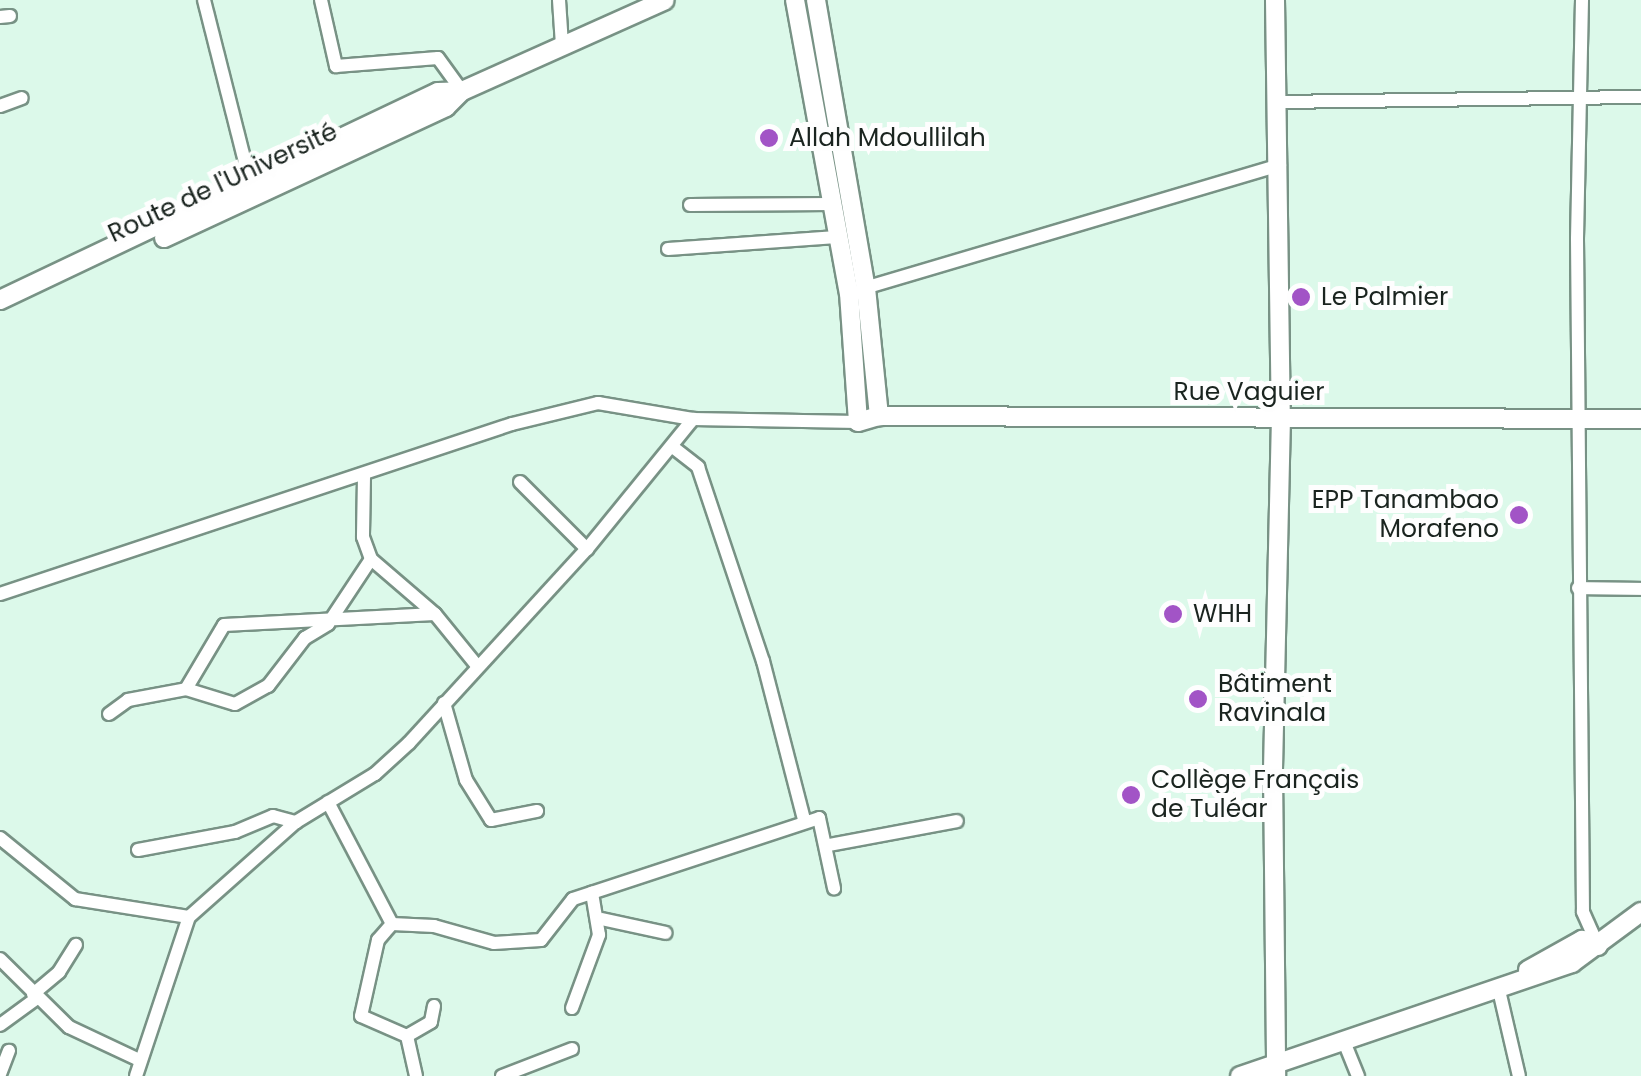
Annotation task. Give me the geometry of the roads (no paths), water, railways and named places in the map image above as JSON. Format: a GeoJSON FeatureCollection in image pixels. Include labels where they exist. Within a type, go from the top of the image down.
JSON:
{"type":"FeatureCollection","features":[{"type":"Feature","properties":{"kind":"street"},"geometry":{"type":"LineString","coordinates":[[204,0],[250,182]]}},
{"type":"Feature","properties":{"kind":"street"},"geometry":{"type":"LineString","coordinates":[[321,0],[336,66],[438,58],[462,91]]}},
{"type":"Feature","properties":{"kind":"street"},"geometry":{"type":"LineString","coordinates":[[559,0],[562,45]]}},
{"type":"Feature","properties":{"kind":"street","name":"Route de l'Université"},"geometry":{"type":"LineString","coordinates":[[0,313],[437,111],[462,91],[665,0]]}},
{"type":"Feature","properties":{"kind":"street"},"geometry":{"type":"LineString","coordinates":[[0,594],[364,477],[512,424],[598,403],[694,419],[858,422],[857,290],[837,237],[795,0]]}},
{"type":"Feature","properties":{"kind":"street"},"geometry":{"type":"LineString","coordinates":[[816,0],[879,416]]}},
{"type":"Feature","properties":{"kind":"street"},"geometry":{"type":"LineString","coordinates":[[1275,0],[1281,417],[1273,772],[1276,1070]]}},
{"type":"Feature","properties":{"kind":"street"},"geometry":{"type":"LineString","coordinates":[[1582,0],[1578,98],[1578,588],[1583,912],[1598,946]]}},
{"type":"Feature","properties":{"kind":"street","name":"Route de l'Université"},"geometry":{"type":"LineString","coordinates":[[0,300],[438,92],[462,91]]}},
{"type":"Feature","properties":{"kind":"street"},"geometry":{"type":"LineString","coordinates":[[1278,102],[1641,97]]}},
{"type":"Feature","properties":{"kind":"street"},"geometry":{"type":"LineString","coordinates":[[0,106],[22,98]]}},
{"type":"Feature","properties":{"kind":"street"},"geometry":{"type":"LineString","coordinates":[[857,290],[1280,164]]}},
{"type":"Feature","properties":{"kind":"street"},"geometry":{"type":"LineString","coordinates":[[690,205],[831,204]]}},
{"type":"Feature","properties":{"kind":"street"},"geometry":{"type":"LineString","coordinates":[[668,249],[837,237]]}},
{"type":"Feature","properties":{"kind":"street","name":"Rue Vaguier"},"geometry":{"type":"LineString","coordinates":[[858,422],[879,416],[1641,419]]}},
{"type":"Feature","properties":{"kind":"street"},"geometry":{"type":"LineString","coordinates":[[136,1076],[137,1059],[190,917],[296,822],[374,774],[587,549],[694,419]]}},
{"type":"Feature","properties":{"kind":"street"},"geometry":{"type":"LineString","coordinates":[[674,448],[698,467],[764,661],[804,819]]}},
{"type":"Feature","properties":{"kind":"street"},"geometry":{"type":"LineString","coordinates":[[364,477],[363,536],[371,559],[435,614],[478,667]]}},
{"type":"Feature","properties":{"kind":"street"},"geometry":{"type":"LineString","coordinates":[[520,482],[587,549]]}},
{"type":"Feature","properties":{"kind":"street"},"geometry":{"type":"LineString","coordinates":[[110,714],[128,700],[186,689],[235,704],[268,686],[305,638],[328,624],[371,559]]}},
{"type":"Feature","properties":{"kind":"street"},"geometry":{"type":"LineString","coordinates":[[1578,588],[1641,589]]}},
{"type":"Feature","properties":{"kind":"street"},"geometry":{"type":"LineString","coordinates":[[186,689],[224,625],[328,624],[435,614]]}},
{"type":"Feature","properties":{"kind":"street"},"geometry":{"type":"LineString","coordinates":[[444,703],[466,780],[491,820],[537,811]]}},
{"type":"Feature","properties":{"kind":"street"},"geometry":{"type":"LineString","coordinates":[[328,802],[392,924]]}},
{"type":"Feature","properties":{"kind":"street"},"geometry":{"type":"LineString","coordinates":[[138,850],[235,832],[273,816],[296,822]]}},
{"type":"Feature","properties":{"kind":"street"},"geometry":{"type":"LineString","coordinates":[[392,924],[526,943],[542,940],[574,898],[804,819],[819,818],[830,845],[826,856],[834,888]]}},
{"type":"Feature","properties":{"kind":"street"},"geometry":{"type":"LineString","coordinates":[[830,845],[957,821]]}},
{"type":"Feature","properties":{"kind":"street"},"geometry":{"type":"LineString","coordinates":[[0,838],[75,898],[190,917]]}},
{"type":"Feature","properties":{"kind":"street"},"geometry":{"type":"LineString","coordinates":[[572,1008],[601,918],[592,893]]}},
{"type":"Feature","properties":{"kind":"street"},"geometry":{"type":"LineString","coordinates":[[1240,1076],[1276,1070],[1507,983],[1572,963],[1641,912]]}},
{"type":"Feature","properties":{"kind":"street"},"geometry":{"type":"LineString","coordinates":[[601,918],[666,932]]}},
{"type":"Feature","properties":{"kind":"street"},"geometry":{"type":"LineString","coordinates":[[392,924],[378,940],[360,1016],[407,1036]]}},
{"type":"Feature","properties":{"kind":"street"},"geometry":{"type":"LineString","coordinates":[[0,1024],[59,972],[76,946]]}},
{"type":"Feature","properties":{"kind":"street"},"geometry":{"type":"LineString","coordinates":[[0,960],[69,1028],[137,1059]]}},
{"type":"Feature","properties":{"kind":"street"},"geometry":{"type":"LineString","coordinates":[[1507,983],[1519,1076]]}},
{"type":"Feature","properties":{"kind":"street"},"geometry":{"type":"LineString","coordinates":[[407,1036],[431,1022],[434,1006]]}},
{"type":"Feature","properties":{"kind":"street"},"geometry":{"type":"LineString","coordinates":[[407,1036],[416,1076]]}},
{"type":"Feature","properties":{"kind":"street"},"geometry":{"type":"LineString","coordinates":[[1345,1044],[1358,1076]]}},
{"type":"Feature","properties":{"kind":"street"},"geometry":{"type":"LineString","coordinates":[[502,1076],[572,1049]]}},
{"type":"Feature","properties":{"kind":"street"},"geometry":{"type":"LineString","coordinates":[[0,1074],[9,1051]]}},
{"type":"Feature","properties":{"kind":"place","name":"Allah Mdoullilah"},"geometry":{"type":"Point","coordinates":[769,138]}},
{"type":"Feature","properties":{"kind":"place","name":"Le Palmier"},"geometry":{"type":"Point","coordinates":[1301,297]}},
{"type":"Feature","properties":{"kind":"place","name":"EPP Tanambao Morafeno"},"geometry":{"type":"Point","coordinates":[1519,515]}},
{"type":"Feature","properties":{"kind":"place","name":"WHH"},"geometry":{"type":"Point","coordinates":[1173,614]}},
{"type":"Feature","properties":{"kind":"place","name":"Bâtiment Ravinala"},"geometry":{"type":"Point","coordinates":[1198,699]}},
{"type":"Feature","properties":{"kind":"place","name":"Collège Français de Tuléar"},"geometry":{"type":"Point","coordinates":[1131,795]}}]}
